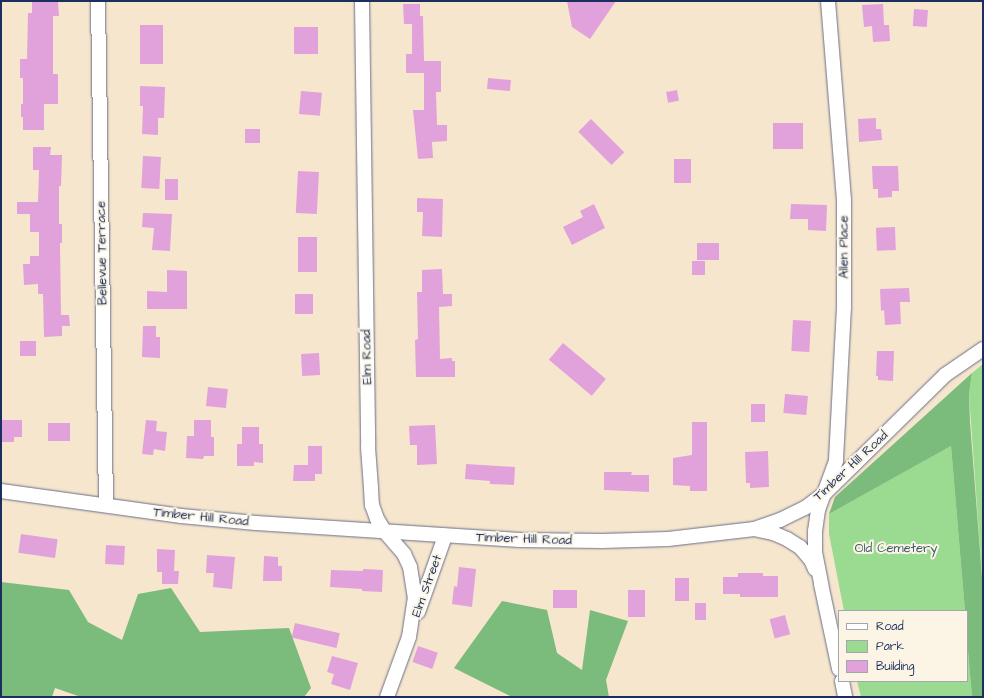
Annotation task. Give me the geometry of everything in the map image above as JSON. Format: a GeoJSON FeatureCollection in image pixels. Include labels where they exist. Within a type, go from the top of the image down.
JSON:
{"type":"FeatureCollection","features":[{"type":"Feature","properties":{"kind":"street","name":"Bellevue Terrace"},"geometry":{"type":"LineString","coordinates":[[98,1],[106,505]]}},
{"type":"Feature","properties":{"kind":"street","name":"Elm Road"},"geometry":{"type":"LineString","coordinates":[[362,1],[368,447],[372,505],[377,519],[385,532],[404,554],[413,581],[414,611],[409,637],[387,697]]}},
{"type":"Feature","properties":{"kind":"street","name":"Allen Place"},"geometry":{"type":"LineString","coordinates":[[821,584],[815,552],[815,531],[818,510],[826,492],[836,461],[839,432],[845,257],[844,200],[828,1]]}},
{"type":"Feature","properties":{"kind":"street","name":"Timber Hill Road"},"geometry":{"type":"LineString","coordinates":[[1,490],[181,516],[256,523],[519,540],[602,542],[668,539],[754,529],[780,520],[805,508],[826,492],[945,375],[983,349]]}},
{"type":"Feature","properties":{"kind":"street"},"geometry":{"type":"LineString","coordinates":[[754,529],[787,538],[800,547],[811,560],[821,584],[838,664]]}},
{"type":"Feature","properties":{"kind":"street","name":"Elm Street"},"geometry":{"type":"LineString","coordinates":[[409,637],[445,536]]}},
{"type":"Feature","properties":{"kind":"street"},"geometry":{"type":"LineString","coordinates":[[842,682],[845,697]]}},
{"type":"Feature","properties":{"kind":"green space"},"geometry":{"type":"Polygon","coordinates":[[[983,364],[983,590],[969,394],[972,373],[983,364]]]}},
{"type":"Feature","properties":{"kind":"green space"},"geometry":{"type":"Polygon","coordinates":[[[972,373],[969,394],[983,590],[983,697],[972,697],[968,651],[968,610],[965,610],[951,446],[829,514],[835,497],[972,373]]]}},
{"type":"Feature","properties":{"kind":"green space","name":"Old Cemetery"},"geometry":{"type":"Polygon","coordinates":[[[951,446],[965,610],[844,610],[829,534],[829,514],[951,446]]]}},
{"type":"Feature","properties":{"kind":"green space"},"geometry":{"type":"Polygon","coordinates":[[[1,582],[69,590],[88,622],[122,640],[138,594],[171,588],[200,632],[289,628],[311,688],[304,697],[81,697],[55,688],[52,697],[1,697],[1,582]]]}},
{"type":"Feature","properties":{"kind":"green space"},"geometry":{"type":"Polygon","coordinates":[[[502,601],[547,610],[557,653],[582,670],[590,610],[628,621],[606,680],[609,697],[512,697],[454,668],[502,601]]]}},
{"type":"Feature","properties":{"kind":"green space"},"geometry":{"type":"Polygon","coordinates":[[[968,651],[972,697],[861,697],[857,682],[968,682],[968,651]]]}},
{"type":"Feature","properties":{"kind":"building"},"geometry":{"type":"Polygon","coordinates":[[[32,1],[58,2],[59,16],[53,16],[53,74],[58,74],[58,104],[44,104],[44,130],[23,130],[23,117],[21,117],[21,104],[23,104],[23,78],[20,78],[20,59],[27,59],[28,13],[32,13],[32,1]]]}},
{"type":"Feature","properties":{"kind":"building"},"geometry":{"type":"Polygon","coordinates":[[[567,1],[616,1],[590,39],[572,27],[567,1]]]}},
{"type":"Feature","properties":{"kind":"building"},"geometry":{"type":"Polygon","coordinates":[[[403,4],[420,4],[420,16],[423,16],[424,61],[441,61],[441,92],[436,92],[437,125],[447,125],[447,141],[432,142],[433,158],[418,159],[413,110],[424,110],[424,73],[406,73],[406,54],[412,54],[412,24],[404,24],[403,4]]]}},
{"type":"Feature","properties":{"kind":"building"},"geometry":{"type":"Polygon","coordinates":[[[883,4],[884,25],[889,25],[890,41],[873,42],[872,26],[864,27],[862,5],[883,4]]]}},
{"type":"Feature","properties":{"kind":"building"},"geometry":{"type":"Polygon","coordinates":[[[914,9],[928,10],[927,27],[913,26],[914,9]]]}},
{"type":"Feature","properties":{"kind":"building"},"geometry":{"type":"Polygon","coordinates":[[[140,25],[163,25],[163,64],[140,64],[140,25]]]}},
{"type":"Feature","properties":{"kind":"building"},"geometry":{"type":"Polygon","coordinates":[[[294,27],[318,27],[318,54],[294,54],[294,27]]]}},
{"type":"Feature","properties":{"kind":"building"},"geometry":{"type":"Polygon","coordinates":[[[488,78],[511,80],[510,91],[487,89],[488,78]]]}},
{"type":"Feature","properties":{"kind":"building"},"geometry":{"type":"Polygon","coordinates":[[[140,86],[165,87],[164,118],[158,118],[158,135],[142,134],[143,106],[140,106],[140,86]]]}},
{"type":"Feature","properties":{"kind":"building"},"geometry":{"type":"Polygon","coordinates":[[[677,90],[679,101],[668,103],[666,92],[677,90]]]}},
{"type":"Feature","properties":{"kind":"building"},"geometry":{"type":"Polygon","coordinates":[[[301,91],[322,93],[320,116],[299,114],[301,91]]]}},
{"type":"Feature","properties":{"kind":"building"},"geometry":{"type":"Polygon","coordinates":[[[876,118],[876,129],[881,129],[882,140],[859,142],[858,119],[876,118]]]}},
{"type":"Feature","properties":{"kind":"building"},"geometry":{"type":"Polygon","coordinates":[[[591,119],[624,152],[612,165],[578,132],[591,119]]]}},
{"type":"Feature","properties":{"kind":"building"},"geometry":{"type":"Polygon","coordinates":[[[773,123],[803,123],[803,149],[773,149],[773,123]]]}},
{"type":"Feature","properties":{"kind":"building"},"geometry":{"type":"Polygon","coordinates":[[[245,129],[260,129],[260,143],[245,143],[245,129]]]}},
{"type":"Feature","properties":{"kind":"building"},"geometry":{"type":"Polygon","coordinates":[[[33,147],[51,147],[50,155],[62,155],[61,186],[59,186],[59,224],[62,224],[62,243],[60,243],[61,315],[69,315],[70,326],[62,326],[62,336],[44,337],[43,294],[38,294],[38,284],[24,285],[23,264],[30,264],[30,256],[39,256],[39,232],[30,232],[30,214],[17,214],[17,202],[38,202],[39,170],[33,170],[33,147]]]}},
{"type":"Feature","properties":{"kind":"building"},"geometry":{"type":"Polygon","coordinates":[[[143,156],[161,157],[159,189],[141,188],[143,156]]]}},
{"type":"Feature","properties":{"kind":"building"},"geometry":{"type":"Polygon","coordinates":[[[674,159],[691,159],[691,183],[674,183],[674,159]]]}},
{"type":"Feature","properties":{"kind":"building"},"geometry":{"type":"Polygon","coordinates":[[[872,166],[898,166],[899,191],[892,191],[892,197],[878,198],[878,189],[873,189],[872,166]]]}},
{"type":"Feature","properties":{"kind":"building"},"geometry":{"type":"Polygon","coordinates":[[[298,171],[319,172],[317,214],[296,213],[298,171]]]}},
{"type":"Feature","properties":{"kind":"building"},"geometry":{"type":"Polygon","coordinates":[[[165,179],[178,179],[178,200],[165,200],[165,179]]]}},
{"type":"Feature","properties":{"kind":"building"},"geometry":{"type":"Polygon","coordinates":[[[417,198],[443,199],[442,237],[422,236],[423,212],[417,212],[417,198]]]}},
{"type":"Feature","properties":{"kind":"building"},"geometry":{"type":"Polygon","coordinates":[[[594,204],[605,228],[572,245],[563,227],[583,217],[580,211],[594,204]]]}},
{"type":"Feature","properties":{"kind":"building"},"geometry":{"type":"Polygon","coordinates":[[[791,204],[827,205],[826,231],[808,230],[808,219],[790,219],[791,204]]]}},
{"type":"Feature","properties":{"kind":"building"},"geometry":{"type":"Polygon","coordinates":[[[143,213],[172,214],[170,251],[152,250],[154,228],[142,227],[143,213]]]}},
{"type":"Feature","properties":{"kind":"building"},"geometry":{"type":"Polygon","coordinates":[[[895,227],[896,250],[877,251],[876,228],[895,227]]]}},
{"type":"Feature","properties":{"kind":"building"},"geometry":{"type":"Polygon","coordinates":[[[298,237],[317,237],[317,272],[298,272],[298,237]]]}},
{"type":"Feature","properties":{"kind":"building"},"geometry":{"type":"Polygon","coordinates":[[[697,243],[719,243],[719,260],[697,260],[697,243]]]}},
{"type":"Feature","properties":{"kind":"building"},"geometry":{"type":"Polygon","coordinates":[[[692,261],[705,261],[705,275],[692,275],[692,261]]]}},
{"type":"Feature","properties":{"kind":"building"},"geometry":{"type":"Polygon","coordinates":[[[442,269],[443,294],[452,294],[452,306],[439,307],[440,359],[452,358],[452,361],[455,361],[455,377],[416,377],[415,340],[418,339],[417,292],[422,292],[422,270],[442,269]]]}},
{"type":"Feature","properties":{"kind":"building"},"geometry":{"type":"Polygon","coordinates":[[[167,270],[187,271],[187,309],[147,309],[147,291],[167,292],[167,270]]]}},
{"type":"Feature","properties":{"kind":"building"},"geometry":{"type":"Polygon","coordinates":[[[909,288],[910,302],[900,302],[901,324],[885,325],[884,310],[881,311],[880,289],[909,288]]]}},
{"type":"Feature","properties":{"kind":"building"},"geometry":{"type":"Polygon","coordinates":[[[295,294],[313,294],[313,314],[295,314],[295,294]]]}},
{"type":"Feature","properties":{"kind":"building"},"geometry":{"type":"Polygon","coordinates":[[[793,320],[811,321],[809,352],[791,351],[793,320]]]}},
{"type":"Feature","properties":{"kind":"building"},"geometry":{"type":"Polygon","coordinates":[[[143,326],[156,326],[156,337],[160,337],[160,358],[142,357],[143,326]]]}},
{"type":"Feature","properties":{"kind":"building"},"geometry":{"type":"Polygon","coordinates":[[[20,341],[36,341],[36,356],[20,356],[20,341]]]}},
{"type":"Feature","properties":{"kind":"building"},"geometry":{"type":"Polygon","coordinates":[[[563,343],[606,379],[592,396],[549,360],[563,343]]]}},
{"type":"Feature","properties":{"kind":"building"},"geometry":{"type":"Polygon","coordinates":[[[877,351],[894,351],[893,381],[878,380],[878,376],[876,376],[877,351]]]}},
{"type":"Feature","properties":{"kind":"building"},"geometry":{"type":"Polygon","coordinates":[[[319,353],[320,375],[302,376],[301,354],[319,353]]]}},
{"type":"Feature","properties":{"kind":"building"},"geometry":{"type":"Polygon","coordinates":[[[208,387],[228,389],[226,408],[206,406],[208,387]]]}},
{"type":"Feature","properties":{"kind":"building"},"geometry":{"type":"Polygon","coordinates":[[[785,394],[808,396],[806,415],[783,413],[785,394]]]}},
{"type":"Feature","properties":{"kind":"building"},"geometry":{"type":"Polygon","coordinates":[[[751,404],[765,404],[765,422],[751,422],[751,404]]]}},
{"type":"Feature","properties":{"kind":"building"},"geometry":{"type":"Polygon","coordinates":[[[1,420],[22,420],[22,437],[14,437],[14,442],[1,442],[1,420]]]}},
{"type":"Feature","properties":{"kind":"building"},"geometry":{"type":"Polygon","coordinates":[[[146,420],[157,421],[156,431],[167,432],[165,451],[154,449],[153,455],[142,454],[146,420]]]}},
{"type":"Feature","properties":{"kind":"building"},"geometry":{"type":"Polygon","coordinates":[[[194,420],[211,420],[211,437],[214,437],[214,456],[204,456],[203,459],[186,458],[187,436],[194,436],[194,420]]]}},
{"type":"Feature","properties":{"kind":"building"},"geometry":{"type":"Polygon","coordinates":[[[692,422],[707,422],[707,491],[690,491],[690,486],[673,485],[673,458],[692,455],[692,422]]]}},
{"type":"Feature","properties":{"kind":"building"},"geometry":{"type":"Polygon","coordinates":[[[48,423],[70,423],[70,441],[48,441],[48,423]]]}},
{"type":"Feature","properties":{"kind":"building"},"geometry":{"type":"Polygon","coordinates":[[[435,425],[437,464],[417,465],[417,445],[410,445],[409,426],[435,425]]]}},
{"type":"Feature","properties":{"kind":"building"},"geometry":{"type":"Polygon","coordinates":[[[242,427],[259,427],[259,444],[263,444],[263,463],[254,462],[254,466],[237,466],[237,444],[242,444],[242,427]]]}},
{"type":"Feature","properties":{"kind":"building"},"geometry":{"type":"Polygon","coordinates":[[[308,446],[322,446],[322,474],[315,474],[315,481],[293,481],[294,465],[308,465],[308,446]]]}},
{"type":"Feature","properties":{"kind":"building"},"geometry":{"type":"Polygon","coordinates":[[[768,451],[769,487],[750,488],[750,483],[746,483],[745,452],[768,451]]]}},
{"type":"Feature","properties":{"kind":"building"},"geometry":{"type":"Polygon","coordinates":[[[466,464],[515,467],[514,485],[490,484],[490,481],[465,479],[466,464]]]}},
{"type":"Feature","properties":{"kind":"building"},"geometry":{"type":"Polygon","coordinates":[[[604,472],[632,472],[631,475],[649,475],[649,492],[604,490],[604,472]]]}},
{"type":"Feature","properties":{"kind":"building"},"geometry":{"type":"Polygon","coordinates":[[[21,534],[58,539],[55,558],[18,553],[21,534]]]}},
{"type":"Feature","properties":{"kind":"building"},"geometry":{"type":"Polygon","coordinates":[[[106,545],[125,546],[124,565],[105,564],[106,545]]]}},
{"type":"Feature","properties":{"kind":"building"},"geometry":{"type":"Polygon","coordinates":[[[157,549],[175,550],[174,571],[179,571],[178,584],[162,584],[162,572],[157,572],[157,549]]]}},
{"type":"Feature","properties":{"kind":"building"},"geometry":{"type":"Polygon","coordinates":[[[207,555],[235,557],[232,589],[213,587],[214,573],[206,573],[207,555]]]}},
{"type":"Feature","properties":{"kind":"building"},"geometry":{"type":"Polygon","coordinates":[[[264,556],[278,557],[278,566],[282,566],[282,581],[263,581],[264,556]]]}},
{"type":"Feature","properties":{"kind":"building"},"geometry":{"type":"Polygon","coordinates":[[[459,567],[476,569],[472,607],[452,604],[454,586],[457,587],[459,567]]]}},
{"type":"Feature","properties":{"kind":"building"},"geometry":{"type":"Polygon","coordinates":[[[363,569],[383,570],[382,592],[330,587],[331,570],[363,571],[363,569]]]}},
{"type":"Feature","properties":{"kind":"building"},"geometry":{"type":"Polygon","coordinates":[[[738,573],[763,573],[763,576],[778,576],[778,597],[740,597],[740,594],[723,594],[723,577],[738,577],[738,573]]]}},
{"type":"Feature","properties":{"kind":"building"},"geometry":{"type":"Polygon","coordinates":[[[675,578],[689,578],[689,601],[675,601],[675,578]]]}},
{"type":"Feature","properties":{"kind":"building"},"geometry":{"type":"Polygon","coordinates":[[[553,590],[577,590],[577,608],[553,608],[553,590]]]}},
{"type":"Feature","properties":{"kind":"building"},"geometry":{"type":"Polygon","coordinates":[[[628,590],[645,590],[645,617],[628,617],[628,590]]]}},
{"type":"Feature","properties":{"kind":"building"},"geometry":{"type":"Polygon","coordinates":[[[695,603],[706,603],[706,620],[695,620],[695,603]]]}},
{"type":"Feature","properties":{"kind":"building"},"geometry":{"type":"Polygon","coordinates":[[[785,615],[790,634],[775,638],[770,619],[785,615]]]}},
{"type":"Feature","properties":{"kind":"building"},"geometry":{"type":"Polygon","coordinates":[[[295,623],[340,633],[336,648],[292,638],[295,623]]]}},
{"type":"Feature","properties":{"kind":"building"},"geometry":{"type":"Polygon","coordinates":[[[418,646],[438,653],[432,669],[412,662],[418,646]]]}},
{"type":"Feature","properties":{"kind":"building"},"geometry":{"type":"Polygon","coordinates":[[[332,656],[358,663],[350,690],[331,684],[334,674],[327,672],[332,656]]]}}]}
